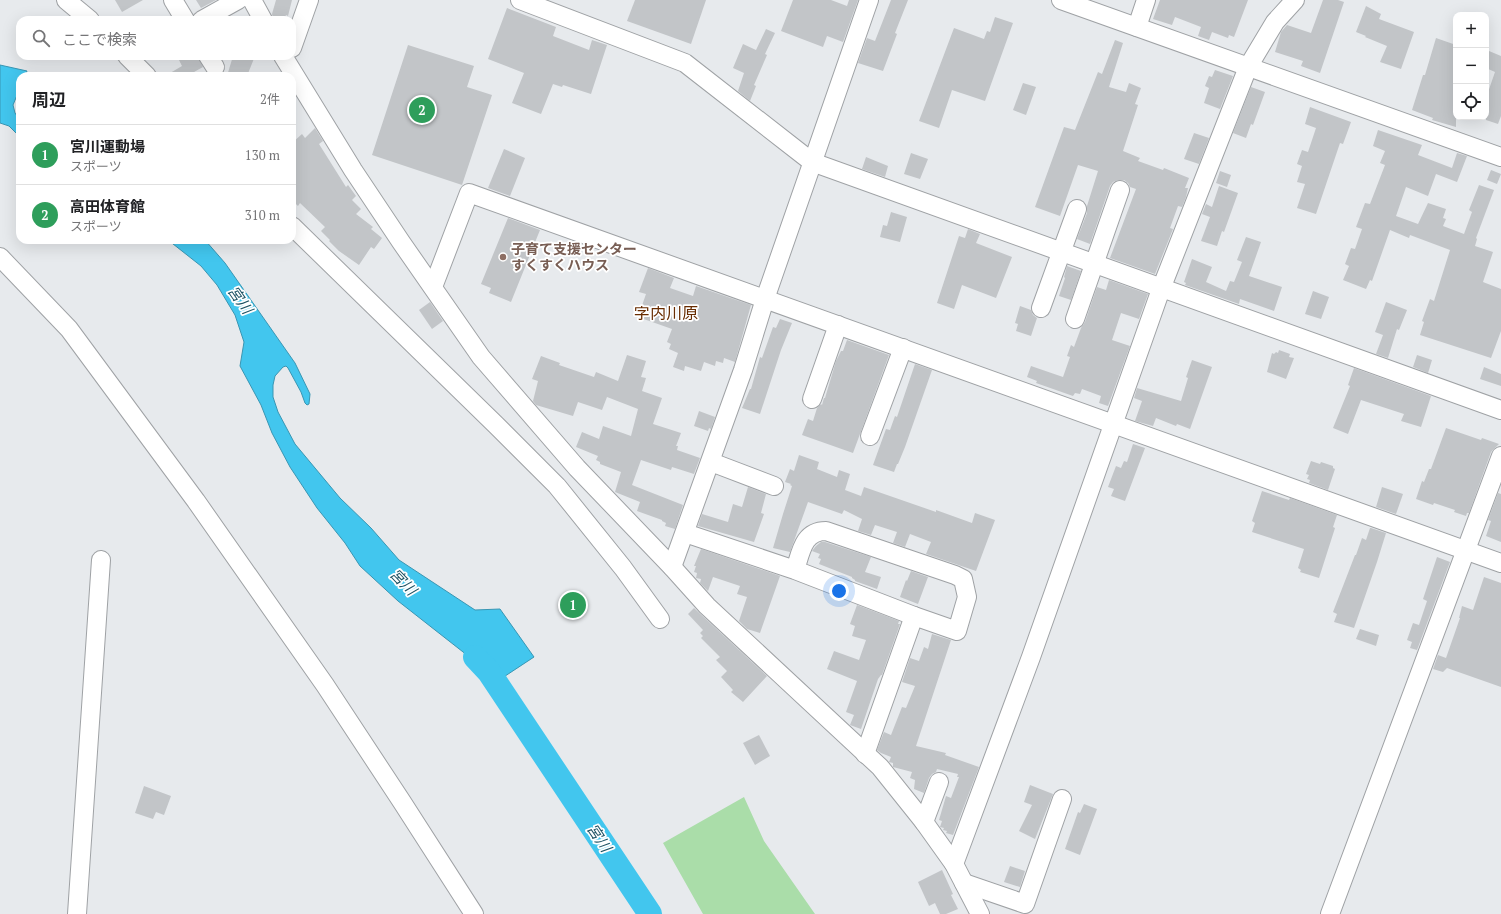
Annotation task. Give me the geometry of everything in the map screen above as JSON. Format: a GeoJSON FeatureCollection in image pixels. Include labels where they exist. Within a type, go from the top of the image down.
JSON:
{"type":"FeatureCollection","features":[{"type":"Feature","properties":{"kind":"street"},"geometry":{"type":"LineString","coordinates":[[66,0],[85,16]]}},
{"type":"Feature","properties":{"kind":"street"},"geometry":{"type":"LineString","coordinates":[[172,0],[182,16]]}},
{"type":"Feature","properties":{"kind":"street"},"geometry":{"type":"LineString","coordinates":[[209,16],[238,0]]}},
{"type":"Feature","properties":{"kind":"street"},"geometry":{"type":"LineString","coordinates":[[252,0],[261,16]]}},
{"type":"Feature","properties":{"kind":"street"},"geometry":{"type":"LineString","coordinates":[[296,34],[309,0]]}},
{"type":"Feature","properties":{"kind":"street"},"geometry":{"type":"LineString","coordinates":[[520,0],[685,63],[812,162],[1161,289],[1501,410]]}},
{"type":"Feature","properties":{"kind":"street"},"geometry":{"type":"LineString","coordinates":[[672,568],[743,370],[765,299],[869,0]]}},
{"type":"Feature","properties":{"kind":"street"},"geometry":{"type":"LineString","coordinates":[[1061,0],[1501,157]]}},
{"type":"Feature","properties":{"kind":"street"},"geometry":{"type":"LineString","coordinates":[[1137,27],[1146,0]]}},
{"type":"Feature","properties":{"kind":"street"},"geometry":{"type":"LineString","coordinates":[[954,864],[1031,657],[1161,289],[1248,67],[1275,22],[1295,0]]}},
{"type":"Feature","properties":{"kind":"street"},"geometry":{"type":"LineString","coordinates":[[131,60],[143,72]]}},
{"type":"Feature","properties":{"kind":"street"},"geometry":{"type":"LineString","coordinates":[[286,60],[293,72]]}},
{"type":"Feature","properties":{"kind":"street"},"geometry":{"type":"LineString","coordinates":[[296,76],[353,170],[481,358],[578,468],[706,606],[880,767],[924,822],[954,864],[980,914]]}},
{"type":"Feature","properties":{"kind":"street"},"geometry":{"type":"LineString","coordinates":[[1075,319],[1120,190]]}},
{"type":"Feature","properties":{"kind":"street"},"geometry":{"type":"LineString","coordinates":[[433,287],[469,193],[1501,563]]}},
{"type":"Feature","properties":{"kind":"street"},"geometry":{"type":"LineString","coordinates":[[1041,308],[1077,209]]}},
{"type":"Feature","properties":{"kind":"street"},"geometry":{"type":"LineString","coordinates":[[296,230],[557,486],[623,568],[660,619]]}},
{"type":"Feature","properties":{"kind":"street"},"geometry":{"type":"LineString","coordinates":[[0,258],[68,329],[196,501],[325,685],[474,914]]}},
{"type":"Feature","properties":{"kind":"street"},"geometry":{"type":"LineString","coordinates":[[812,400],[838,325]]}},
{"type":"Feature","properties":{"kind":"street"},"geometry":{"type":"LineString","coordinates":[[870,436],[903,348]]}},
{"type":"Feature","properties":{"kind":"street"},"geometry":{"type":"LineString","coordinates":[[1330,914],[1380,778],[1467,551],[1501,456]]}},
{"type":"Feature","properties":{"kind":"street"},"geometry":{"type":"LineString","coordinates":[[711,462],[774,486]]}},
{"type":"Feature","properties":{"kind":"street"},"geometry":{"type":"LineString","coordinates":[[685,533],[795,570],[957,631],[967,597],[963,579],[956,575],[826,531],[814,532],[809,536],[795,570]]}},
{"type":"Feature","properties":{"kind":"street"},"geometry":{"type":"LineString","coordinates":[[77,914],[101,560]]}},
{"type":"Feature","properties":{"kind":"street"},"geometry":{"type":"LineString","coordinates":[[865,754],[914,616]]}},
{"type":"Feature","properties":{"kind":"street"},"geometry":{"type":"LineString","coordinates":[[924,822],[939,782]]}},
{"type":"Feature","properties":{"kind":"street"},"geometry":{"type":"LineString","coordinates":[[964,883],[1025,904],[1062,799]]}},
{"type":"Feature","properties":{"kind":"green space"},"geometry":{"type":"Polygon","coordinates":[[[744,797],[764,841],[815,914],[703,914],[663,843],[744,797]]]}},
{"type":"Feature","properties":{"kind":"water"},"geometry":{"type":"Polygon","coordinates":[[[0,65],[27,71],[16,72],[16,98],[13,105],[16,114],[16,133],[9,126],[0,123],[0,65]]]}},
{"type":"Feature","properties":{"kind":"water"},"geometry":{"type":"Polygon","coordinates":[[[173,244],[208,244],[225,263],[295,363],[310,394],[309,404],[307,405],[305,403],[301,392],[286,366],[283,367],[275,376],[273,385],[273,397],[278,412],[295,444],[340,498],[371,528],[399,560],[475,610],[500,609],[534,657],[487,688],[479,667],[472,659],[398,601],[360,566],[345,543],[317,508],[290,467],[272,433],[261,405],[240,366],[244,342],[235,315],[217,285],[201,266],[173,244]]]}},
{"type":"Feature","properties":{"kind":"building"},"geometry":{"type":"Polygon","coordinates":[[[115,0],[143,0],[122,12],[115,0]]]}},
{"type":"Feature","properties":{"kind":"building"},"geometry":{"type":"Polygon","coordinates":[[[196,0],[216,0],[201,8],[196,0]]]}},
{"type":"Feature","properties":{"kind":"building"},"geometry":{"type":"Polygon","coordinates":[[[276,0],[292,0],[288,16],[272,16],[276,0]]]}},
{"type":"Feature","properties":{"kind":"building"},"geometry":{"type":"Polygon","coordinates":[[[635,0],[706,0],[691,44],[627,21],[635,0]]]}},
{"type":"Feature","properties":{"kind":"building"},"geometry":{"type":"Polygon","coordinates":[[[793,0],[831,0],[847,6],[849,0],[858,0],[843,42],[827,36],[823,47],[781,31],[793,0]]]}},
{"type":"Feature","properties":{"kind":"building"},"geometry":{"type":"Polygon","coordinates":[[[891,0],[908,0],[895,33],[897,34],[883,71],[858,63],[867,38],[875,41],[891,0]]]}},
{"type":"Feature","properties":{"kind":"building"},"geometry":{"type":"Polygon","coordinates":[[[1160,0],[1248,0],[1234,37],[1229,35],[1228,38],[1212,32],[1209,40],[1198,36],[1201,27],[1175,17],[1172,25],[1153,19],[1160,0]]]}},
{"type":"Feature","properties":{"kind":"building"},"geometry":{"type":"Polygon","coordinates":[[[1323,0],[1338,0],[1344,2],[1320,73],[1301,66],[1303,61],[1275,52],[1281,32],[1287,25],[1311,33],[1323,0]]]}},
{"type":"Feature","properties":{"kind":"building"},"geometry":{"type":"Polygon","coordinates":[[[1366,6],[1381,14],[1379,19],[1414,32],[1401,69],[1380,62],[1387,46],[1356,32],[1366,6]]]}},
{"type":"Feature","properties":{"kind":"building"},"geometry":{"type":"Polygon","coordinates":[[[507,8],[556,27],[553,36],[589,50],[592,40],[607,45],[591,94],[563,85],[562,87],[553,84],[541,114],[512,103],[524,73],[488,59],[507,8]]]}},
{"type":"Feature","properties":{"kind":"building"},"geometry":{"type":"Polygon","coordinates":[[[995,17],[1013,23],[985,101],[952,90],[939,128],[919,121],[954,28],[984,39],[987,31],[990,32],[995,17]]]}},
{"type":"Feature","properties":{"kind":"building"},"geometry":{"type":"Polygon","coordinates":[[[766,29],[775,33],[765,54],[767,55],[754,85],[756,86],[750,101],[738,91],[744,73],[733,68],[743,44],[756,50],[766,29]]]}},
{"type":"Feature","properties":{"kind":"building"},"geometry":{"type":"Polygon","coordinates":[[[1436,38],[1453,44],[1453,120],[1456,120],[1456,127],[1432,120],[1433,118],[1412,110],[1423,75],[1425,75],[1436,38]]]}},
{"type":"Feature","properties":{"kind":"building"},"geometry":{"type":"Polygon","coordinates":[[[1115,40],[1123,43],[1109,87],[1126,92],[1129,83],[1141,88],[1135,104],[1138,105],[1123,151],[1140,158],[1138,161],[1163,170],[1164,168],[1189,178],[1185,188],[1188,188],[1186,197],[1182,207],[1178,206],[1170,228],[1173,229],[1155,274],[1110,258],[1136,189],[1130,187],[1124,180],[1113,182],[1110,186],[1090,244],[1077,239],[1087,213],[1087,206],[1098,171],[1078,165],[1060,216],[1035,207],[1064,127],[1075,130],[1098,72],[1102,74],[1115,40]]]}},
{"type":"Feature","properties":{"kind":"building"},"geometry":{"type":"Polygon","coordinates":[[[408,45],[474,66],[467,87],[492,95],[462,185],[372,155],[408,45]]]}},
{"type":"Feature","properties":{"kind":"building"},"geometry":{"type":"Polygon","coordinates":[[[1489,51],[1501,56],[1501,116],[1498,124],[1486,120],[1489,120],[1489,89],[1495,72],[1489,69],[1489,51]]]}},
{"type":"Feature","properties":{"kind":"building"},"geometry":{"type":"Polygon","coordinates":[[[179,60],[200,60],[203,67],[194,72],[172,72],[182,66],[179,60]]]}},
{"type":"Feature","properties":{"kind":"building"},"geometry":{"type":"Polygon","coordinates":[[[232,60],[253,60],[249,72],[228,72],[232,60]]]}},
{"type":"Feature","properties":{"kind":"building"},"geometry":{"type":"Polygon","coordinates":[[[1215,70],[1233,76],[1220,109],[1204,103],[1209,88],[1205,86],[1209,76],[1212,77],[1215,70]]]}},
{"type":"Feature","properties":{"kind":"building"},"geometry":{"type":"Polygon","coordinates":[[[1023,83],[1036,87],[1026,115],[1013,110],[1023,83]]]}},
{"type":"Feature","properties":{"kind":"building"},"geometry":{"type":"Polygon","coordinates":[[[1251,87],[1265,92],[1253,125],[1251,124],[1246,138],[1233,133],[1251,87]]]}},
{"type":"Feature","properties":{"kind":"building"},"geometry":{"type":"Polygon","coordinates":[[[1310,107],[1351,122],[1343,144],[1340,143],[1316,214],[1297,208],[1305,184],[1297,182],[1302,166],[1297,164],[1302,150],[1308,152],[1316,128],[1305,124],[1310,107]]]}},
{"type":"Feature","properties":{"kind":"building"},"geometry":{"type":"Polygon","coordinates":[[[315,128],[323,141],[319,144],[346,187],[348,185],[356,196],[352,200],[361,209],[356,214],[373,227],[371,229],[382,238],[374,249],[371,247],[359,265],[339,251],[321,231],[325,227],[300,203],[298,206],[296,204],[296,139],[302,134],[305,138],[315,128]]]}},
{"type":"Feature","properties":{"kind":"building"},"geometry":{"type":"Polygon","coordinates":[[[1378,130],[1422,145],[1418,155],[1452,168],[1457,153],[1467,156],[1457,182],[1436,174],[1428,196],[1406,187],[1396,216],[1418,224],[1428,203],[1446,209],[1443,218],[1446,219],[1443,226],[1464,234],[1472,212],[1469,210],[1479,185],[1494,190],[1476,238],[1475,246],[1493,252],[1483,282],[1501,289],[1501,331],[1491,358],[1420,335],[1424,322],[1422,321],[1430,299],[1434,301],[1450,250],[1410,235],[1409,238],[1390,230],[1372,281],[1370,280],[1366,289],[1343,280],[1349,266],[1345,264],[1351,248],[1355,249],[1362,229],[1356,227],[1365,203],[1370,204],[1385,165],[1380,163],[1385,151],[1373,146],[1378,130]]]}},
{"type":"Feature","properties":{"kind":"building"},"geometry":{"type":"Polygon","coordinates":[[[1194,133],[1209,138],[1199,164],[1184,159],[1194,133]]]}},
{"type":"Feature","properties":{"kind":"building"},"geometry":{"type":"Polygon","coordinates":[[[504,149],[525,158],[510,196],[488,188],[504,149]]]}},
{"type":"Feature","properties":{"kind":"building"},"geometry":{"type":"Polygon","coordinates":[[[911,153],[928,159],[920,179],[904,174],[911,153]]]}},
{"type":"Feature","properties":{"kind":"building"},"geometry":{"type":"Polygon","coordinates":[[[866,157],[888,166],[885,177],[862,169],[866,157]]]}},
{"type":"Feature","properties":{"kind":"building"},"geometry":{"type":"Polygon","coordinates":[[[1491,170],[1501,174],[1497,184],[1487,180],[1491,170]]]}},
{"type":"Feature","properties":{"kind":"building"},"geometry":{"type":"Polygon","coordinates":[[[1220,171],[1231,175],[1227,187],[1216,183],[1220,171]]]}},
{"type":"Feature","properties":{"kind":"building"},"geometry":{"type":"Polygon","coordinates":[[[1219,186],[1238,193],[1224,232],[1222,231],[1217,246],[1201,241],[1210,217],[1202,214],[1206,204],[1212,207],[1219,186]]]}},
{"type":"Feature","properties":{"kind":"building"},"geometry":{"type":"Polygon","coordinates":[[[891,212],[907,217],[900,242],[880,237],[883,225],[887,226],[891,212]]]}},
{"type":"Feature","properties":{"kind":"building"},"geometry":{"type":"Polygon","coordinates":[[[508,218],[540,230],[511,302],[489,293],[491,288],[481,284],[508,218]]]}},
{"type":"Feature","properties":{"kind":"building"},"geometry":{"type":"Polygon","coordinates":[[[968,229],[980,234],[976,243],[1012,257],[996,298],[962,285],[954,309],[937,303],[959,236],[965,238],[968,229]]]}},
{"type":"Feature","properties":{"kind":"building"},"geometry":{"type":"Polygon","coordinates":[[[1246,237],[1261,242],[1249,276],[1282,287],[1274,311],[1240,299],[1239,304],[1185,285],[1186,283],[1184,282],[1192,259],[1212,267],[1206,282],[1226,291],[1230,281],[1234,282],[1242,262],[1237,260],[1246,237]]]}},
{"type":"Feature","properties":{"kind":"building"},"geometry":{"type":"Polygon","coordinates":[[[1067,266],[1081,271],[1071,300],[1059,296],[1067,266]]]}},
{"type":"Feature","properties":{"kind":"building"},"geometry":{"type":"Polygon","coordinates":[[[648,268],[674,278],[670,288],[693,296],[696,286],[751,305],[735,362],[724,358],[723,363],[716,361],[715,366],[704,362],[701,371],[685,366],[684,371],[673,367],[678,353],[669,349],[671,344],[667,342],[672,329],[638,317],[646,294],[639,292],[648,268]]]}},
{"type":"Feature","properties":{"kind":"building"},"geometry":{"type":"Polygon","coordinates":[[[1109,280],[1148,294],[1139,319],[1121,313],[1112,340],[1130,346],[1108,406],[1099,403],[1101,396],[1082,389],[1080,394],[1075,393],[1073,396],[1036,383],[1037,381],[1027,377],[1031,366],[1063,377],[1070,357],[1067,356],[1071,345],[1074,347],[1081,328],[1085,322],[1097,287],[1106,290],[1109,280]]]}},
{"type":"Feature","properties":{"kind":"building"},"geometry":{"type":"Polygon","coordinates":[[[1313,291],[1329,297],[1321,319],[1305,314],[1313,291]]]}},
{"type":"Feature","properties":{"kind":"building"},"geometry":{"type":"Polygon","coordinates":[[[430,302],[443,321],[432,329],[419,310],[430,302]]]}},
{"type":"Feature","properties":{"kind":"building"},"geometry":{"type":"Polygon","coordinates":[[[1386,302],[1407,310],[1399,330],[1397,329],[1388,358],[1376,354],[1383,335],[1375,332],[1386,302]]]}},
{"type":"Feature","properties":{"kind":"building"},"geometry":{"type":"Polygon","coordinates":[[[1020,306],[1031,310],[1033,315],[1037,318],[1031,336],[1016,331],[1018,324],[1015,323],[1020,306]]]}},
{"type":"Feature","properties":{"kind":"building"},"geometry":{"type":"Polygon","coordinates":[[[780,319],[792,323],[781,350],[760,414],[742,408],[751,389],[760,357],[762,358],[773,327],[776,328],[780,319]]]}},
{"type":"Feature","properties":{"kind":"building"},"geometry":{"type":"Polygon","coordinates":[[[847,340],[889,355],[853,453],[802,435],[808,419],[813,421],[817,408],[821,404],[822,405],[836,361],[841,351],[843,351],[847,340]]]}},
{"type":"Feature","properties":{"kind":"building"},"geometry":{"type":"Polygon","coordinates":[[[1279,350],[1290,354],[1289,357],[1294,358],[1286,379],[1267,372],[1272,353],[1278,353],[1279,350]]]}},
{"type":"Feature","properties":{"kind":"building"},"geometry":{"type":"Polygon","coordinates":[[[627,355],[646,361],[641,377],[646,378],[642,391],[662,398],[653,424],[681,433],[676,446],[678,446],[677,450],[700,458],[694,474],[672,467],[671,470],[641,460],[632,485],[683,505],[675,529],[665,526],[666,523],[662,520],[637,511],[640,502],[615,492],[621,472],[600,464],[600,462],[596,460],[598,456],[576,447],[582,432],[599,439],[603,426],[631,436],[638,409],[607,397],[602,410],[578,402],[573,416],[536,405],[533,401],[538,381],[532,379],[541,356],[560,363],[559,365],[594,377],[596,372],[618,381],[627,355]]]}},
{"type":"Feature","properties":{"kind":"building"},"geometry":{"type":"Polygon","coordinates":[[[1417,355],[1432,360],[1428,373],[1413,367],[1417,355]]]}},
{"type":"Feature","properties":{"kind":"building"},"geometry":{"type":"Polygon","coordinates":[[[1192,360],[1212,367],[1190,429],[1177,424],[1176,426],[1156,418],[1153,426],[1135,421],[1142,401],[1134,398],[1137,388],[1181,401],[1188,378],[1186,377],[1192,360]]]}},
{"type":"Feature","properties":{"kind":"building"},"geometry":{"type":"Polygon","coordinates":[[[915,364],[932,370],[905,447],[894,472],[873,465],[886,429],[890,430],[895,416],[897,417],[915,364]]]}},
{"type":"Feature","properties":{"kind":"building"},"geometry":{"type":"Polygon","coordinates":[[[1484,367],[1501,374],[1501,386],[1480,379],[1484,367]]]}},
{"type":"Feature","properties":{"kind":"building"},"geometry":{"type":"Polygon","coordinates":[[[1354,368],[1431,396],[1421,427],[1401,421],[1404,414],[1361,400],[1348,434],[1333,428],[1350,386],[1348,385],[1354,368]]]}},
{"type":"Feature","properties":{"kind":"building"},"geometry":{"type":"Polygon","coordinates":[[[699,411],[715,417],[711,429],[709,428],[708,431],[694,426],[699,411]]]}},
{"type":"Feature","properties":{"kind":"building"},"geometry":{"type":"Polygon","coordinates":[[[1446,428],[1481,440],[1482,438],[1499,444],[1491,452],[1469,513],[1467,513],[1466,516],[1454,512],[1455,510],[1416,499],[1422,481],[1424,482],[1429,469],[1431,469],[1446,428]]]}},
{"type":"Feature","properties":{"kind":"building"},"geometry":{"type":"Polygon","coordinates":[[[1133,444],[1145,448],[1125,501],[1111,496],[1114,489],[1108,487],[1116,466],[1121,468],[1124,461],[1127,462],[1133,444]]]}},
{"type":"Feature","properties":{"kind":"building"},"geometry":{"type":"Polygon","coordinates":[[[799,455],[819,462],[817,469],[837,477],[839,470],[850,474],[845,490],[861,496],[864,487],[972,523],[975,513],[995,520],[976,571],[926,554],[931,542],[910,534],[905,547],[893,543],[897,532],[875,525],[871,535],[858,531],[862,519],[844,510],[842,514],[808,502],[790,552],[773,548],[792,486],[790,485],[791,484],[785,482],[790,469],[794,471],[799,455]]]}},
{"type":"Feature","properties":{"kind":"building"},"geometry":{"type":"Polygon","coordinates":[[[1311,461],[1320,464],[1321,462],[1333,466],[1335,469],[1328,490],[1309,483],[1310,480],[1307,479],[1309,475],[1306,474],[1311,461]]]}},
{"type":"Feature","properties":{"kind":"building"},"geometry":{"type":"Polygon","coordinates":[[[748,487],[766,494],[761,513],[764,514],[754,542],[698,526],[702,514],[728,522],[733,504],[742,507],[748,487]]]}},
{"type":"Feature","properties":{"kind":"building"},"geometry":{"type":"Polygon","coordinates":[[[1382,487],[1403,494],[1396,514],[1376,507],[1382,487]]]}},
{"type":"Feature","properties":{"kind":"building"},"geometry":{"type":"Polygon","coordinates":[[[1262,491],[1289,500],[1290,498],[1337,515],[1333,527],[1335,528],[1319,578],[1300,572],[1301,570],[1298,568],[1304,549],[1252,532],[1255,523],[1252,521],[1262,491]]]}},
{"type":"Feature","properties":{"kind":"building"},"geometry":{"type":"Polygon","coordinates":[[[1498,493],[1501,494],[1501,542],[1486,536],[1491,521],[1488,520],[1498,493]]]}},
{"type":"Feature","properties":{"kind":"building"},"geometry":{"type":"Polygon","coordinates":[[[1370,528],[1386,533],[1354,628],[1334,622],[1337,614],[1333,612],[1362,538],[1366,540],[1370,528]]]}},
{"type":"Feature","properties":{"kind":"building"},"geometry":{"type":"Polygon","coordinates":[[[821,542],[871,557],[865,572],[881,577],[877,589],[855,581],[852,577],[819,564],[821,559],[818,558],[820,554],[812,551],[821,542]]]}},
{"type":"Feature","properties":{"kind":"building"},"geometry":{"type":"Polygon","coordinates":[[[701,549],[780,576],[760,633],[747,629],[739,621],[747,597],[737,594],[740,586],[713,577],[708,591],[700,583],[701,579],[696,578],[697,573],[694,572],[696,566],[694,566],[701,549]]]}},
{"type":"Feature","properties":{"kind":"building"},"geometry":{"type":"Polygon","coordinates":[[[1437,557],[1450,562],[1417,650],[1410,648],[1412,642],[1407,640],[1413,623],[1419,625],[1427,601],[1423,599],[1437,557]]]}},
{"type":"Feature","properties":{"kind":"building"},"geometry":{"type":"Polygon","coordinates":[[[911,571],[928,577],[918,604],[900,597],[911,571]]]}},
{"type":"Feature","properties":{"kind":"building"},"geometry":{"type":"Polygon","coordinates":[[[1484,577],[1501,583],[1501,687],[1447,668],[1443,672],[1433,669],[1438,655],[1446,658],[1460,618],[1462,606],[1473,610],[1484,577]]]}},
{"type":"Feature","properties":{"kind":"building"},"geometry":{"type":"Polygon","coordinates":[[[857,605],[899,621],[898,624],[900,624],[882,675],[878,679],[861,729],[850,725],[854,715],[846,712],[857,681],[827,669],[834,651],[859,660],[866,640],[852,636],[855,626],[850,624],[857,605]]]}},
{"type":"Feature","properties":{"kind":"building"},"geometry":{"type":"Polygon","coordinates":[[[694,608],[767,676],[743,702],[731,692],[733,690],[721,677],[727,671],[716,660],[720,657],[701,638],[703,636],[700,633],[703,630],[688,614],[694,608]]]}},
{"type":"Feature","properties":{"kind":"building"},"geometry":{"type":"Polygon","coordinates":[[[1360,629],[1379,635],[1376,646],[1356,639],[1360,629]]]}},
{"type":"Feature","properties":{"kind":"building"},"geometry":{"type":"Polygon","coordinates":[[[932,634],[951,640],[916,746],[946,753],[945,755],[979,767],[953,835],[946,833],[947,831],[943,830],[944,828],[940,827],[942,821],[939,820],[946,796],[951,798],[959,777],[957,777],[958,774],[937,769],[936,772],[929,778],[924,793],[914,789],[915,780],[910,778],[912,772],[893,767],[893,763],[889,762],[891,757],[877,750],[884,732],[891,735],[902,707],[906,708],[915,686],[902,682],[910,658],[919,661],[924,647],[928,649],[932,634]]]}},
{"type":"Feature","properties":{"kind":"building"},"geometry":{"type":"Polygon","coordinates":[[[759,735],[770,756],[755,765],[743,743],[759,735]]]}},
{"type":"Feature","properties":{"kind":"building"},"geometry":{"type":"Polygon","coordinates":[[[1030,785],[1053,794],[1035,839],[1019,831],[1032,805],[1024,802],[1030,785]]]}},
{"type":"Feature","properties":{"kind":"building"},"geometry":{"type":"Polygon","coordinates":[[[144,786],[171,796],[164,815],[156,812],[153,819],[135,813],[144,786]]]}},
{"type":"Feature","properties":{"kind":"building"},"geometry":{"type":"Polygon","coordinates":[[[1084,804],[1097,809],[1080,855],[1065,849],[1078,812],[1080,813],[1084,804]]]}},
{"type":"Feature","properties":{"kind":"building"},"geometry":{"type":"Polygon","coordinates":[[[1010,866],[1025,871],[1020,887],[1004,882],[1010,866]]]}},
{"type":"Feature","properties":{"kind":"building"},"geometry":{"type":"Polygon","coordinates":[[[942,870],[958,909],[946,914],[940,914],[935,903],[929,906],[918,882],[942,870]]]}},
{"type":"Feature","properties":{"kind":"waterway","name":"宮川"},"geometry":{"type":"LineString","coordinates":[[475,657],[489,672],[650,914]]}},
{"type":"Feature","properties":{"kind":"place","name":"高田体育館"},"geometry":{"type":"Point","coordinates":[422,110]}},
{"type":"Feature","properties":{"kind":"place","name":"子育て支援センター すくすくハウス"},"geometry":{"type":"Point","coordinates":[503,257]}},
{"type":"Feature","properties":{"kind":"place","name":"宮川運動場"},"geometry":{"type":"Point","coordinates":[573,605]}},
{"type":"Feature","properties":{"kind":"district","name":"字内川原"},"geometry":{"type":"Point","coordinates":[666,313]}}]}
